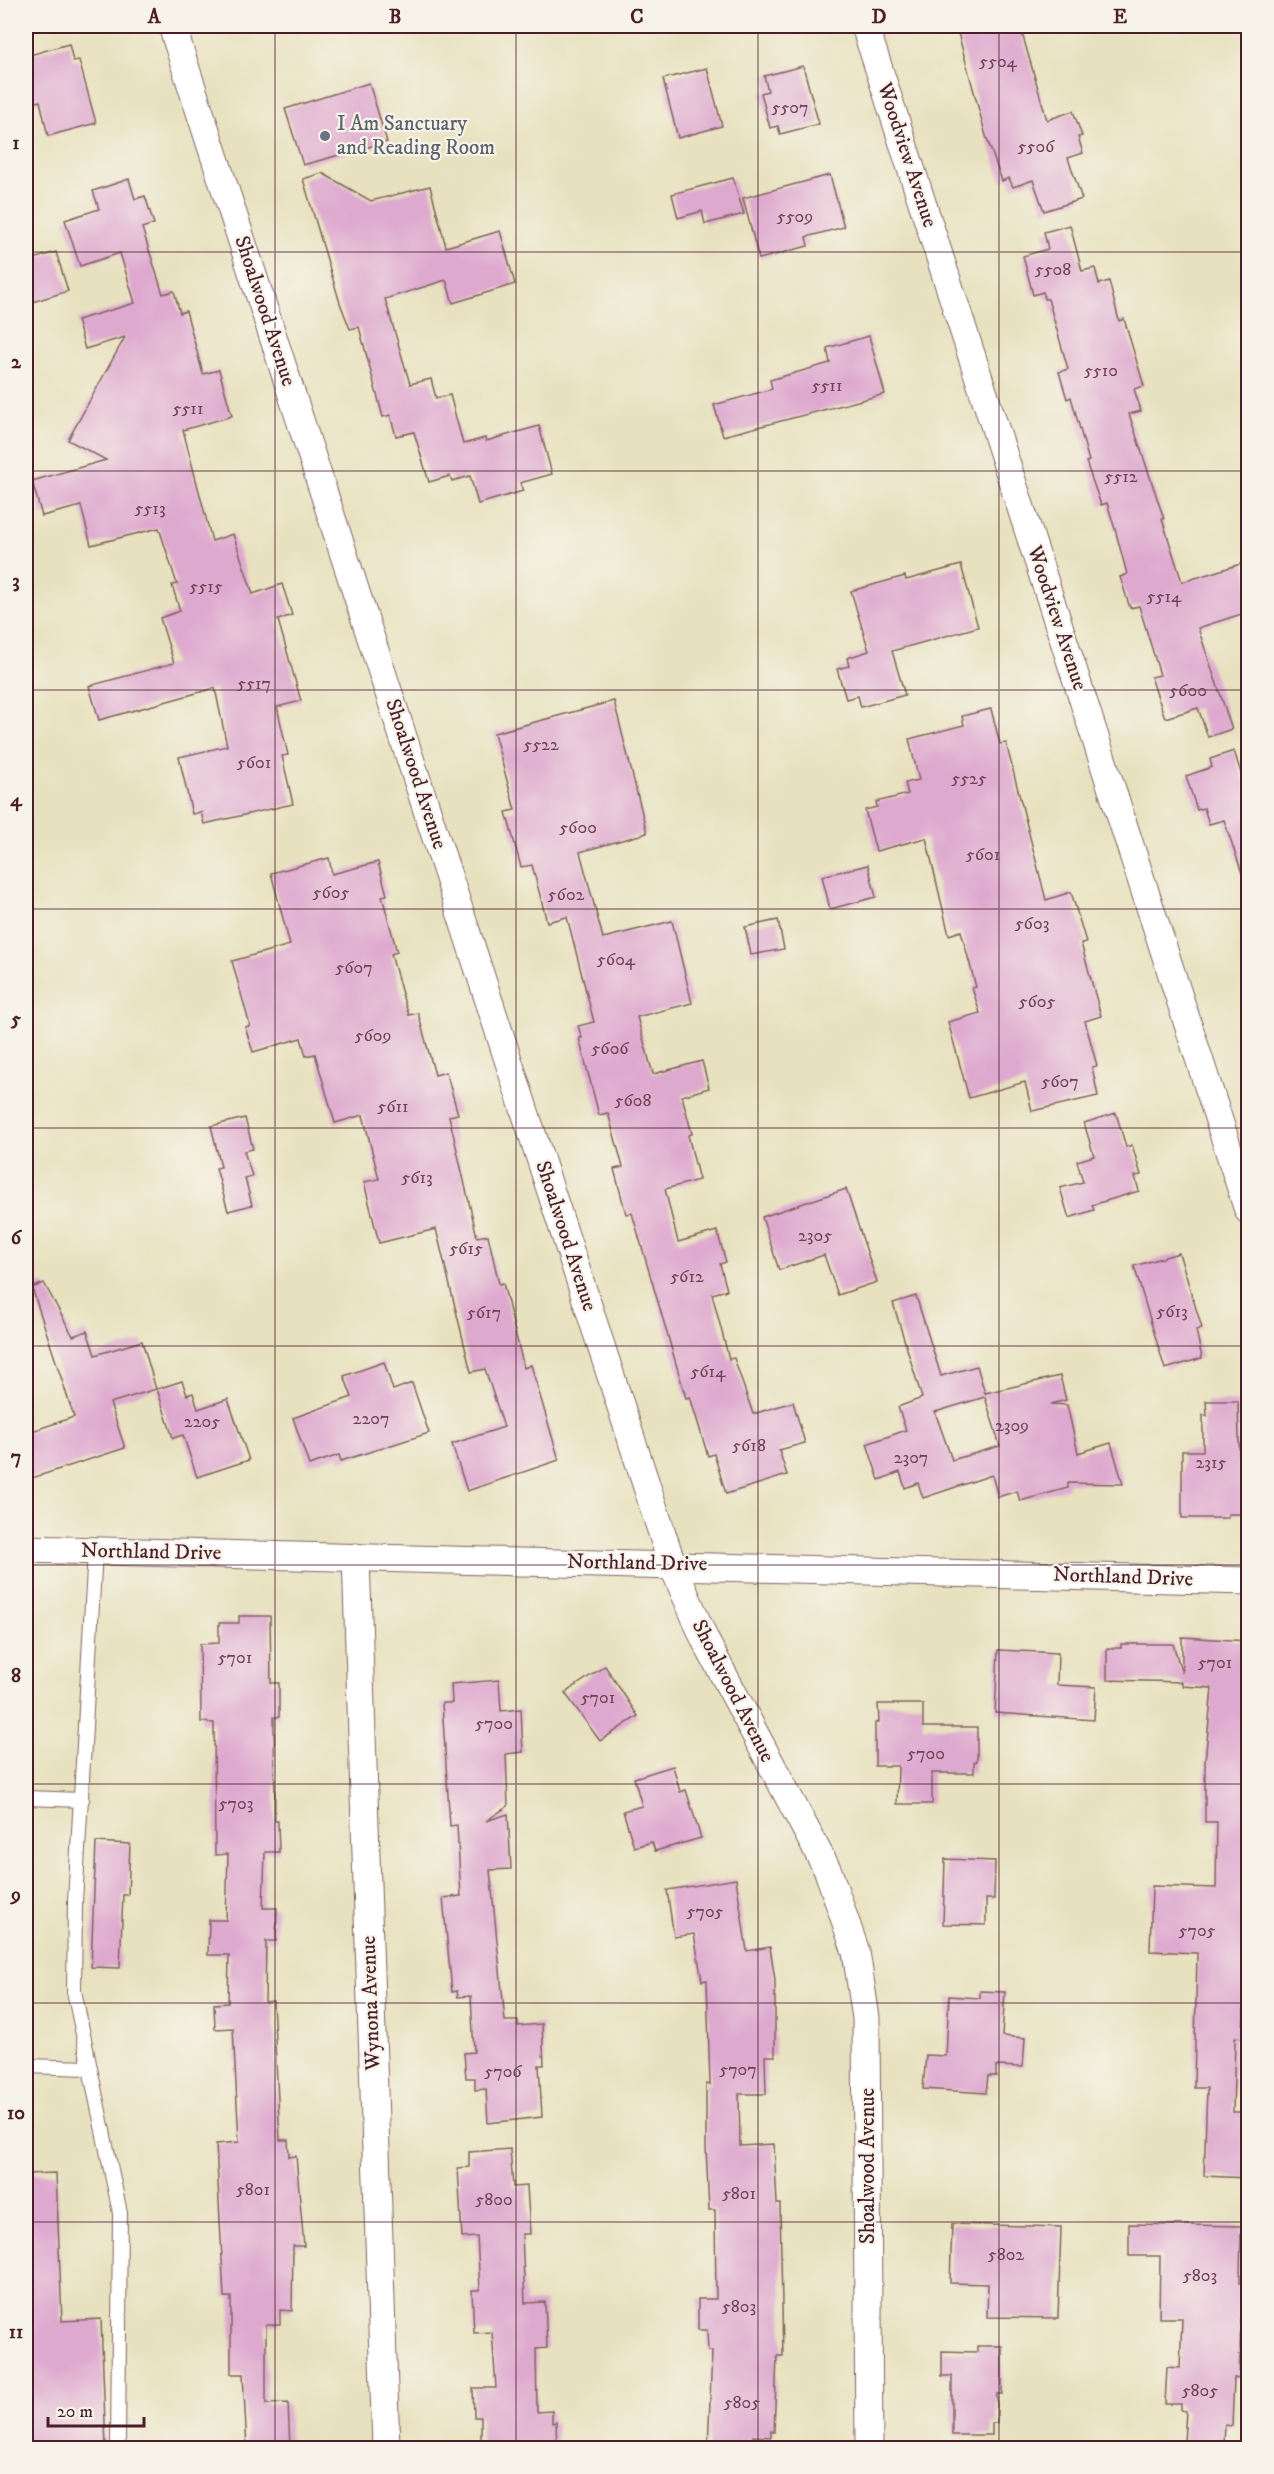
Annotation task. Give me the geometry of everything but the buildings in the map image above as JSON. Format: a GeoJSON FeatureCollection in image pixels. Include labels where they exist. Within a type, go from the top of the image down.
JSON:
{"type":"FeatureCollection","features":[{"type":"Feature","properties":{"kind":"street","name":"Shoalwood Avenue"},"geometry":{"type":"LineString","coordinates":[[172,26],[672,1564],[705,1640],[828,1870],[856,1952],[866,2018],[869,2448]]}},
{"type":"Feature","properties":{"kind":"street","name":"Woodview Avenue"},"geometry":{"type":"LineString","coordinates":[[865,26],[1248,1210]]}},
{"type":"Feature","properties":{"kind":"street","name":"Northland Drive"},"geometry":{"type":"LineString","coordinates":[[26,1549],[672,1564],[1248,1581]]}},
{"type":"Feature","properties":{"kind":"street","name":"Wynona Avenue"},"geometry":{"type":"LineString","coordinates":[[356,1557],[386,2448]]}},
{"type":"Feature","properties":{"kind":"lane"},"geometry":{"type":"LineString","coordinates":[[95,1551],[75,1902],[74,1991],[88,2068],[120,2213],[118,2448]]}},
{"type":"Feature","properties":{"kind":"lane"},"geometry":{"type":"LineString","coordinates":[[26,1798],[82,1800]]}},
{"type":"Feature","properties":{"kind":"lane"},"geometry":{"type":"LineString","coordinates":[[26,2066],[88,2068]]}},
{"type":"Feature","properties":{"kind":"place","name":"I Am Sanctuary and Reading Room"},"geometry":{"type":"Point","coordinates":[325,136]}}]}
